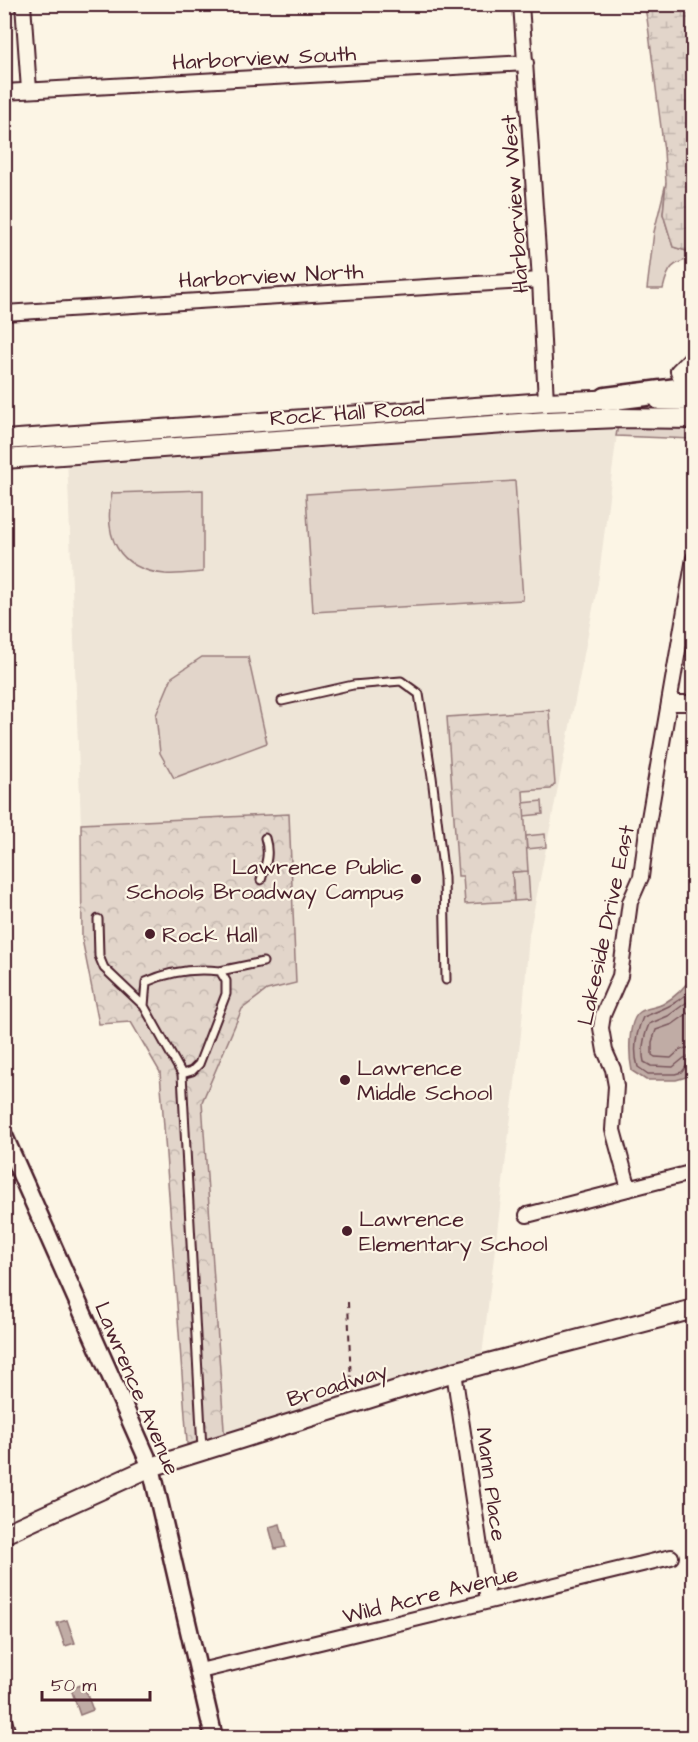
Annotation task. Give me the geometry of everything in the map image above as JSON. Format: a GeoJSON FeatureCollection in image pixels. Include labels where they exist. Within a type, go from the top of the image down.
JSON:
{"type":"FeatureCollection","features":[{"type":"Feature","properties":{"kind":"highway"},"geometry":{"type":"LineString","coordinates":[[606,399],[691,392]]}},
{"type":"Feature","properties":{"kind":"main road","name":"Rock Hall Road"},"geometry":{"type":"LineString","coordinates":[[4,440],[606,399]]}},
{"type":"Feature","properties":{"kind":"main road","name":"Rock Hall Road"},"geometry":{"type":"LineString","coordinates":[[4,459],[571,420],[693,419]]}},
{"type":"Feature","properties":{"kind":"main road"},"geometry":{"type":"LineString","coordinates":[[305,420],[307,439]]}},
{"type":"Feature","properties":{"kind":"main road","name":"Broadway"},"geometry":{"type":"LineString","coordinates":[[4,1534],[151,1467],[454,1372],[693,1308]]}},
{"type":"Feature","properties":{"kind":"street"},"geometry":{"type":"LineString","coordinates":[[23,4],[29,90]]}},
{"type":"Feature","properties":{"kind":"street","name":"Harborview West"},"geometry":{"type":"LineString","coordinates":[[521,4],[546,402]]}},
{"type":"Feature","properties":{"kind":"street","name":"Harborview South"},"geometry":{"type":"LineString","coordinates":[[4,92],[526,63]]}},
{"type":"Feature","properties":{"kind":"street","name":"Harborview North"},"geometry":{"type":"LineString","coordinates":[[4,313],[540,280]]}},
{"type":"Feature","properties":{"kind":"street"},"geometry":{"type":"LineString","coordinates":[[691,392],[678,371],[693,355]]}},
{"type":"Feature","properties":{"kind":"street","name":"Lakeside Drive East"},"geometry":{"type":"LineString","coordinates":[[629,1188],[613,1130],[616,1086],[613,1069],[605,1051],[601,1028],[603,1015],[620,976],[630,902],[641,877],[693,558]]}},
{"type":"Feature","properties":{"kind":"street"},"geometry":{"type":"LineString","coordinates":[[669,703],[693,703]]}},
{"type":"Feature","properties":{"kind":"street","name":"Lawrence Avenue"},"geometry":{"type":"LineString","coordinates":[[4,1136],[151,1467],[214,1737]]}},
{"type":"Feature","properties":{"kind":"street"},"geometry":{"type":"LineString","coordinates":[[527,1215],[693,1172]]}},
{"type":"Feature","properties":{"kind":"street","name":"Mann Place"},"geometry":{"type":"LineString","coordinates":[[454,1372],[488,1601]]}},
{"type":"Feature","properties":{"kind":"street","name":"Wild Acre Avenue"},"geometry":{"type":"LineString","coordinates":[[200,1671],[671,1557]]}},
{"type":"Feature","properties":{"kind":"street"},"geometry":{"type":"LineString","coordinates":[[4,1720],[9,1737]]}},
{"type":"Feature","properties":{"kind":"lane"},"geometry":{"type":"LineString","coordinates":[[282,701],[353,685],[401,681],[418,694],[432,777],[444,877],[446,980]]}},
{"type":"Feature","properties":{"kind":"lane"},"geometry":{"type":"LineString","coordinates":[[261,880],[269,850],[265,837]]}},
{"type":"Feature","properties":{"kind":"lane"},"geometry":{"type":"LineString","coordinates":[[98,919],[99,956],[104,968],[144,1006],[182,1074],[202,1451]]}},
{"type":"Feature","properties":{"kind":"lane"},"geometry":{"type":"LineString","coordinates":[[144,1006],[146,982],[162,974],[203,969],[220,971],[263,962]]}},
{"type":"Feature","properties":{"kind":"lane"},"geometry":{"type":"LineString","coordinates":[[182,1074],[192,1071],[199,1064],[226,994],[226,981],[220,971]]}},
{"type":"Feature","properties":{"kind":"path"},"geometry":{"type":"LineString","coordinates":[[348,1302],[351,1386]]}},
{"type":"Feature","properties":{"kind":"shaded area","name":"Lawrence Public Schools Broadway Campus"},"geometry":{"type":"Polygon","coordinates":[[[619,418],[598,583],[529,935],[521,1034],[481,1364],[225,1444],[202,1102],[242,1010],[267,990],[289,814],[81,824],[67,455],[619,418]]]}},
{"type":"Feature","properties":{"kind":"green space"},"geometry":{"type":"Polygon","coordinates":[[[644,5],[693,5],[693,253],[673,247],[663,214],[666,183],[664,151],[644,5]]]}},
{"type":"Feature","properties":{"kind":"green space"},"geometry":{"type":"Polygon","coordinates":[[[666,183],[663,214],[673,247],[693,253],[693,258],[672,267],[663,289],[647,289],[654,232],[666,183]]]}},
{"type":"Feature","properties":{"kind":"green space"},"geometry":{"type":"Polygon","coordinates":[[[619,420],[693,422],[693,439],[616,436],[619,420]]]}},
{"type":"Feature","properties":{"kind":"green space"},"geometry":{"type":"Polygon","coordinates":[[[515,481],[523,600],[313,612],[306,494],[515,481]]]}},
{"type":"Feature","properties":{"kind":"green space"},"geometry":{"type":"Polygon","coordinates":[[[203,490],[203,572],[165,574],[149,571],[125,558],[117,548],[110,523],[112,493],[203,490]]]}},
{"type":"Feature","properties":{"kind":"green space"},"geometry":{"type":"Polygon","coordinates":[[[202,657],[248,657],[267,743],[174,778],[160,753],[156,715],[172,677],[202,657]]]}},
{"type":"Feature","properties":{"kind":"green space"},"geometry":{"type":"Polygon","coordinates":[[[549,710],[555,784],[551,789],[523,791],[528,871],[512,872],[514,901],[465,904],[463,876],[458,876],[447,717],[549,710]]]}},
{"type":"Feature","properties":{"kind":"green space"},"geometry":{"type":"Polygon","coordinates":[[[542,801],[543,814],[524,816],[523,803],[542,801]]]}},
{"type":"Feature","properties":{"kind":"green space"},"geometry":{"type":"Polygon","coordinates":[[[289,814],[296,983],[267,990],[242,1009],[202,1102],[225,1444],[188,1456],[160,1072],[131,1022],[99,1024],[82,939],[81,824],[289,814]]]}},
{"type":"Feature","properties":{"kind":"green space"},"geometry":{"type":"Polygon","coordinates":[[[545,834],[546,847],[527,849],[526,836],[545,834]]]}},
{"type":"Feature","properties":{"kind":"green space"},"geometry":{"type":"Polygon","coordinates":[[[528,871],[530,900],[514,901],[512,872],[528,871]]]}},
{"type":"Feature","properties":{"kind":"water"},"geometry":{"type":"Polygon","coordinates":[[[693,975],[693,1065],[686,1077],[676,1080],[646,1080],[632,1071],[630,1049],[633,1023],[640,1012],[672,998],[693,975]]]}},
{"type":"Feature","properties":{"kind":"water"},"geometry":{"type":"Polygon","coordinates":[[[280,1524],[286,1547],[275,1549],[269,1527],[280,1524]]]}},
{"type":"Feature","properties":{"kind":"water"},"geometry":{"type":"Polygon","coordinates":[[[67,1620],[75,1643],[65,1646],[57,1623],[67,1620]]]}},
{"type":"Feature","properties":{"kind":"water"},"geometry":{"type":"Polygon","coordinates":[[[83,1684],[93,1710],[80,1715],[71,1689],[83,1684]]]}},
{"type":"Feature","properties":{"kind":"place","name":"Lawrence Public Schools Broadway Campus"},"geometry":{"type":"Point","coordinates":[416,879]}},
{"type":"Feature","properties":{"kind":"place","name":"Rock Hall"},"geometry":{"type":"Point","coordinates":[150,934]}},
{"type":"Feature","properties":{"kind":"place","name":"Lawrence Middle School"},"geometry":{"type":"Point","coordinates":[345,1080]}},
{"type":"Feature","properties":{"kind":"place","name":"Lawrence Elementary School"},"geometry":{"type":"Point","coordinates":[347,1231]}}]}
